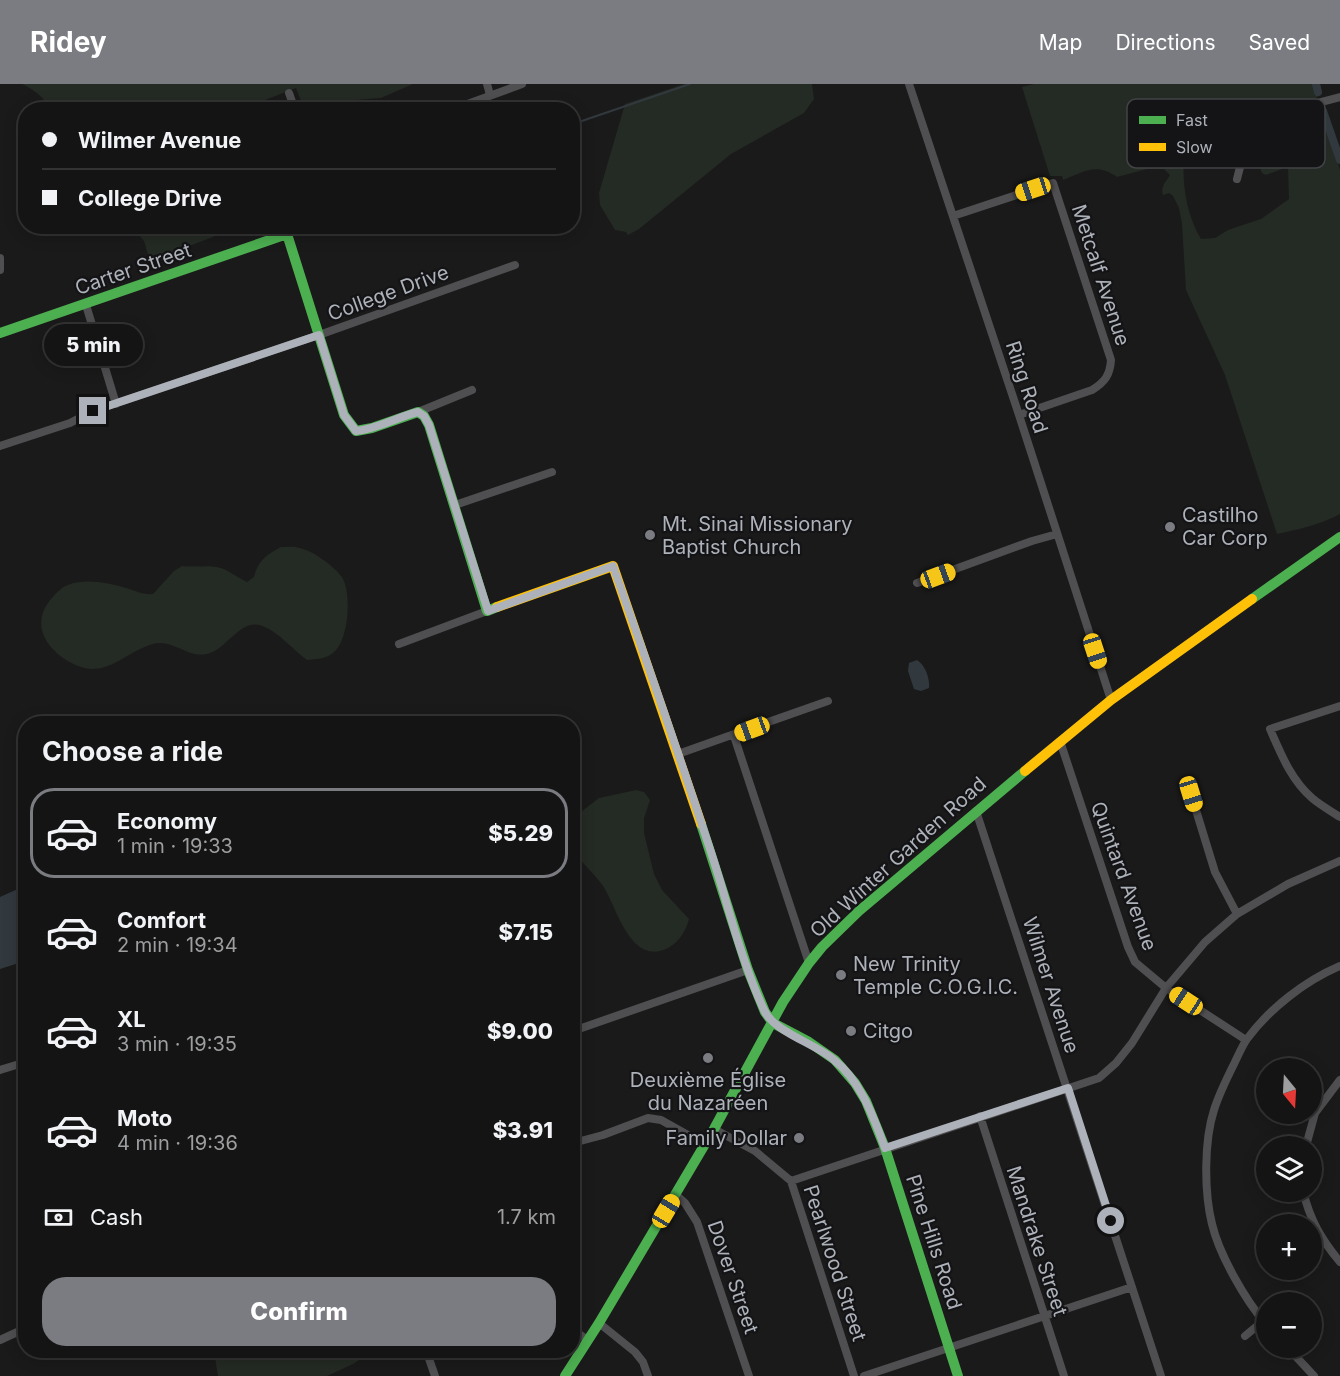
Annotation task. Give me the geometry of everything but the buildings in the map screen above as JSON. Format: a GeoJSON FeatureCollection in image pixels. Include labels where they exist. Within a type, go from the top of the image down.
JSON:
{"type":"FeatureCollection","features":[{"type":"Feature","properties":{"kind":"main road","name":"Carter Street"},"geometry":{"type":"LineString","coordinates":[[0,333],[287,234]]}},
{"type":"Feature","properties":{"kind":"main road"},"geometry":{"type":"LineString","coordinates":[[287,234],[344,415],[356,431],[368,430],[418,412],[424,416],[429,425],[488,611],[613,566],[678,754],[748,970],[765,1012],[773,1023]]}},
{"type":"Feature","properties":{"kind":"main road","name":"Old Winter Garden Road"},"geometry":{"type":"LineString","coordinates":[[580,1353],[676,1195],[783,1002],[809,963],[850,918],[1111,700],[1340,537]]}},
{"type":"Feature","properties":{"kind":"main road","name":"Pine Hills Road"},"geometry":{"type":"LineString","coordinates":[[773,1023],[809,1042],[835,1060],[867,1101],[885,1148],[958,1376]]}},
{"type":"Feature","properties":{"kind":"main road","name":"Old Winter Garden Road"},"geometry":{"type":"LineString","coordinates":[[565,1376],[576,1358]]}},
{"type":"Feature","properties":{"kind":"street"},"geometry":{"type":"LineString","coordinates":[[487,84],[490,95]]}},
{"type":"Feature","properties":{"kind":"street"},"geometry":{"type":"LineString","coordinates":[[472,102],[522,84]]}},
{"type":"Feature","properties":{"kind":"street","name":"Ring Road"},"geometry":{"type":"LineString","coordinates":[[909,84],[1111,700]]}},
{"type":"Feature","properties":{"kind":"street"},"geometry":{"type":"LineString","coordinates":[[289,93],[292,102]]}},
{"type":"Feature","properties":{"kind":"street"},"geometry":{"type":"LineString","coordinates":[[1325,101],[1340,97]]}},
{"type":"Feature","properties":{"kind":"street"},"geometry":{"type":"LineString","coordinates":[[1237,179],[1240,168]]}},
{"type":"Feature","properties":{"kind":"street","name":"Metcalf Avenue"},"geometry":{"type":"LineString","coordinates":[[954,216],[1053,183],[1111,360],[1111,371],[1108,377],[1092,390],[1019,415]]}},
{"type":"Feature","properties":{"kind":"street"},"geometry":{"type":"LineString","coordinates":[[0,258],[0,270]]}},
{"type":"Feature","properties":{"kind":"street","name":"College Drive"},"geometry":{"type":"LineString","coordinates":[[0,446],[514,265]]}},
{"type":"Feature","properties":{"kind":"street"},"geometry":{"type":"LineString","coordinates":[[86,304],[116,404]]}},
{"type":"Feature","properties":{"kind":"street"},"geometry":{"type":"LineString","coordinates":[[418,412],[472,390]]}},
{"type":"Feature","properties":{"kind":"street"},"geometry":{"type":"LineString","coordinates":[[455,504],[552,472]]}},
{"type":"Feature","properties":{"kind":"street"},"geometry":{"type":"LineString","coordinates":[[917,583],[1032,541],[1058,534]]}},
{"type":"Feature","properties":{"kind":"street"},"geometry":{"type":"LineString","coordinates":[[399,644],[488,611]]}},
{"type":"Feature","properties":{"kind":"street"},"geometry":{"type":"LineString","coordinates":[[678,754],[828,701]]}},
{"type":"Feature","properties":{"kind":"street"},"geometry":{"type":"LineString","coordinates":[[1340,706],[1270,729],[1284,762],[1299,783],[1312,798],[1340,817]]}},
{"type":"Feature","properties":{"kind":"street"},"geometry":{"type":"LineString","coordinates":[[734,736],[809,963]]}},
{"type":"Feature","properties":{"kind":"street","name":"Quintard Avenue"},"geometry":{"type":"LineString","coordinates":[[1060,741],[1128,947],[1135,962],[1166,988],[1246,1040]]}},
{"type":"Feature","properties":{"kind":"street"},"geometry":{"type":"LineString","coordinates":[[1191,794],[1215,872],[1237,914]]}},
{"type":"Feature","properties":{"kind":"street","name":"Wilmer Avenue"},"geometry":{"type":"LineString","coordinates":[[976,811],[1161,1376]]}},
{"type":"Feature","properties":{"kind":"street"},"geometry":{"type":"LineString","coordinates":[[791,1180],[1099,1078],[1116,1063],[1132,1043],[1166,988],[1205,942],[1237,914],[1288,884],[1340,861]]}},
{"type":"Feature","properties":{"kind":"street"},"geometry":{"type":"LineString","coordinates":[[1256,1309],[1232,1275],[1212,1224],[1207,1181],[1208,1144],[1213,1110],[1246,1040],[1296,991],[1340,966]]}},
{"type":"Feature","properties":{"kind":"street"},"geometry":{"type":"LineString","coordinates":[[580,1029],[748,970]]}},
{"type":"Feature","properties":{"kind":"street"},"geometry":{"type":"LineString","coordinates":[[0,1070],[18,1066]]}},
{"type":"Feature","properties":{"kind":"street"},"geometry":{"type":"LineString","coordinates":[[1309,1136],[1315,1113],[1340,1080]]}},
{"type":"Feature","properties":{"kind":"street","name":"Mandrake Street"},"geometry":{"type":"LineString","coordinates":[[980,1116],[1064,1376]]}},
{"type":"Feature","properties":{"kind":"street"},"geometry":{"type":"LineString","coordinates":[[580,1141],[648,1118],[661,1120],[705,1144]]}},
{"type":"Feature","properties":{"kind":"street","name":"Pearlwood Street"},"geometry":{"type":"LineString","coordinates":[[714,1129],[755,1152],[791,1180],[854,1376]]}},
{"type":"Feature","properties":{"kind":"street","name":"Dover Street"},"geometry":{"type":"LineString","coordinates":[[676,1195],[685,1203],[697,1222],[749,1376]]}},
{"type":"Feature","properties":{"kind":"street"},"geometry":{"type":"LineString","coordinates":[[1307,1202],[1310,1216],[1327,1246],[1340,1262]]}},
{"type":"Feature","properties":{"kind":"street"},"geometry":{"type":"LineString","coordinates":[[864,1376],[1132,1287]]}},
{"type":"Feature","properties":{"kind":"street"},"geometry":{"type":"LineString","coordinates":[[599,1323],[635,1352],[643,1362],[648,1376]]}},
{"type":"Feature","properties":{"kind":"street"},"geometry":{"type":"LineString","coordinates":[[1245,1336],[1256,1328]]}},
{"type":"Feature","properties":{"kind":"street"},"geometry":{"type":"LineString","coordinates":[[0,1340],[18,1332]]}},
{"type":"Feature","properties":{"kind":"street"},"geometry":{"type":"LineString","coordinates":[[580,1335],[588,1340]]}},
{"type":"Feature","properties":{"kind":"street"},"geometry":{"type":"LineString","coordinates":[[429,1358],[435,1376]]}},
{"type":"Feature","properties":{"kind":"street"},"geometry":{"type":"LineString","coordinates":[[1297,1358],[1314,1376]]}},
{"type":"Feature","properties":{"kind":"shaded area"},"geometry":{"type":"Polygon","coordinates":[[[22,84],[413,84],[381,98],[344,101],[301,101],[296,88],[260,102],[46,102],[22,84]]]}},
{"type":"Feature","properties":{"kind":"shaded area"},"geometry":{"type":"Polygon","coordinates":[[[684,84],[812,84],[814,99],[804,113],[731,154],[639,229],[628,235],[626,232],[615,230],[600,205],[599,193],[625,104],[684,84]]]}},
{"type":"Feature","properties":{"kind":"shaded area"},"geometry":{"type":"Polygon","coordinates":[[[1034,84],[1316,84],[1319,96],[1315,99],[1127,99],[1127,168],[1184,168],[1186,199],[1196,229],[1201,239],[1215,238],[1228,230],[1261,219],[1289,199],[1289,168],[1325,168],[1325,118],[1340,170],[1340,514],[1317,524],[1277,534],[1225,375],[1186,290],[1179,208],[1173,196],[1169,193],[1163,195],[1162,192],[1170,175],[1164,169],[1147,169],[1117,177],[1110,172],[1096,169],[1063,180],[1062,176],[1050,176],[1022,87],[1034,84]]]}},
{"type":"Feature","properties":{"kind":"shaded area"},"geometry":{"type":"Polygon","coordinates":[[[1260,168],[1282,168],[1266,175],[1260,168]]]}},
{"type":"Feature","properties":{"kind":"shaded area"},"geometry":{"type":"Polygon","coordinates":[[[138,234],[221,234],[150,261],[144,241],[138,234]]]}},
{"type":"Feature","properties":{"kind":"shaded area"},"geometry":{"type":"Polygon","coordinates":[[[281,547],[298,547],[317,556],[342,577],[345,584],[348,605],[346,628],[338,647],[327,656],[307,660],[272,631],[259,625],[240,630],[222,646],[203,655],[160,643],[143,647],[98,669],[88,669],[69,662],[46,641],[41,623],[43,613],[57,592],[68,585],[97,582],[153,594],[174,571],[182,566],[221,568],[247,582],[254,577],[263,559],[281,547]]]}},
{"type":"Feature","properties":{"kind":"shaded area"},"geometry":{"type":"Polygon","coordinates":[[[917,660],[925,668],[929,680],[929,688],[921,691],[914,689],[908,671],[909,663],[917,660]]]}},
{"type":"Feature","properties":{"kind":"shaded area"},"geometry":{"type":"Polygon","coordinates":[[[636,790],[644,792],[650,800],[644,818],[644,833],[654,874],[662,890],[689,919],[679,939],[668,948],[655,952],[644,949],[634,942],[626,932],[603,886],[580,859],[580,813],[599,798],[636,790]]]}},
{"type":"Feature","properties":{"kind":"shaded area"},"geometry":{"type":"Polygon","coordinates":[[[18,889],[18,963],[0,969],[0,897],[18,889]]]}},
{"type":"Feature","properties":{"kind":"shaded area"},"geometry":{"type":"Polygon","coordinates":[[[215,1358],[362,1358],[327,1376],[218,1376],[215,1358]]]}},
{"type":"Feature","properties":{"kind":"waterway"},"geometry":{"type":"LineString","coordinates":[[580,122],[690,84]]}},
{"type":"Feature","properties":{"kind":"waterway"},"geometry":{"type":"LineString","coordinates":[[1316,84],[1318,92]]}},
{"type":"Feature","properties":{"kind":"waterway"},"geometry":{"type":"LineString","coordinates":[[1325,117],[1340,160]]}},
{"type":"Feature","properties":{"kind":"traffic: fast"},"geometry":{"type":"LineString","coordinates":[[0,333],[287,234],[344,415],[356,431],[372,428],[418,412],[424,416],[429,425],[487,611],[497,607]]}},
{"type":"Feature","properties":{"kind":"traffic: fast"},"geometry":{"type":"LineString","coordinates":[[1252,599],[1340,537]]}},
{"type":"Feature","properties":{"kind":"traffic: fast"},"geometry":{"type":"LineString","coordinates":[[580,1353],[714,1129],[783,1002],[809,963],[859,911],[1025,771]]}},
{"type":"Feature","properties":{"kind":"traffic: fast"},"geometry":{"type":"LineString","coordinates":[[701,824],[748,970],[765,1012],[773,1023],[809,1042],[835,1060],[855,1083],[866,1101],[885,1148],[958,1376]]}},
{"type":"Feature","properties":{"kind":"traffic: fast"},"geometry":{"type":"LineString","coordinates":[[565,1376],[577,1358]]}},
{"type":"Feature","properties":{"kind":"traffic: slow"},"geometry":{"type":"LineString","coordinates":[[497,607],[613,566],[701,824]]}},
{"type":"Feature","properties":{"kind":"traffic: slow"},"geometry":{"type":"LineString","coordinates":[[1025,771],[1111,700],[1252,599]]}},
{"type":"Feature","properties":{"kind":"place","name":"Castilho Car Corp"},"geometry":{"type":"Point","coordinates":[1170,527]}},
{"type":"Feature","properties":{"kind":"place","name":"Mt. Sinai Missionary Baptist Church"},"geometry":{"type":"Point","coordinates":[650,535]}},
{"type":"Feature","properties":{"kind":"place","name":"New Trinity Temple C.O.G.I.C."},"geometry":{"type":"Point","coordinates":[841,975]}},
{"type":"Feature","properties":{"kind":"place","name":"Citgo"},"geometry":{"type":"Point","coordinates":[851,1031]}},
{"type":"Feature","properties":{"kind":"place","name":"Deuxième Église du Nazaréen"},"geometry":{"type":"Point","coordinates":[708,1058]}},
{"type":"Feature","properties":{"kind":"place","name":"Family Dollar"},"geometry":{"type":"Point","coordinates":[799,1138]}},
{"type":"Feature","properties":{"kind":"route"},"geometry":{"type":"LineString","coordinates":[[93,411],[319,335],[344,415],[356,431],[368,430],[418,412],[424,416],[455,504],[488,611],[613,566],[678,754],[748,970],[765,1012],[773,1023],[809,1042],[835,1060],[867,1101],[885,1148],[1068,1088],[1111,1221]]}}]}
